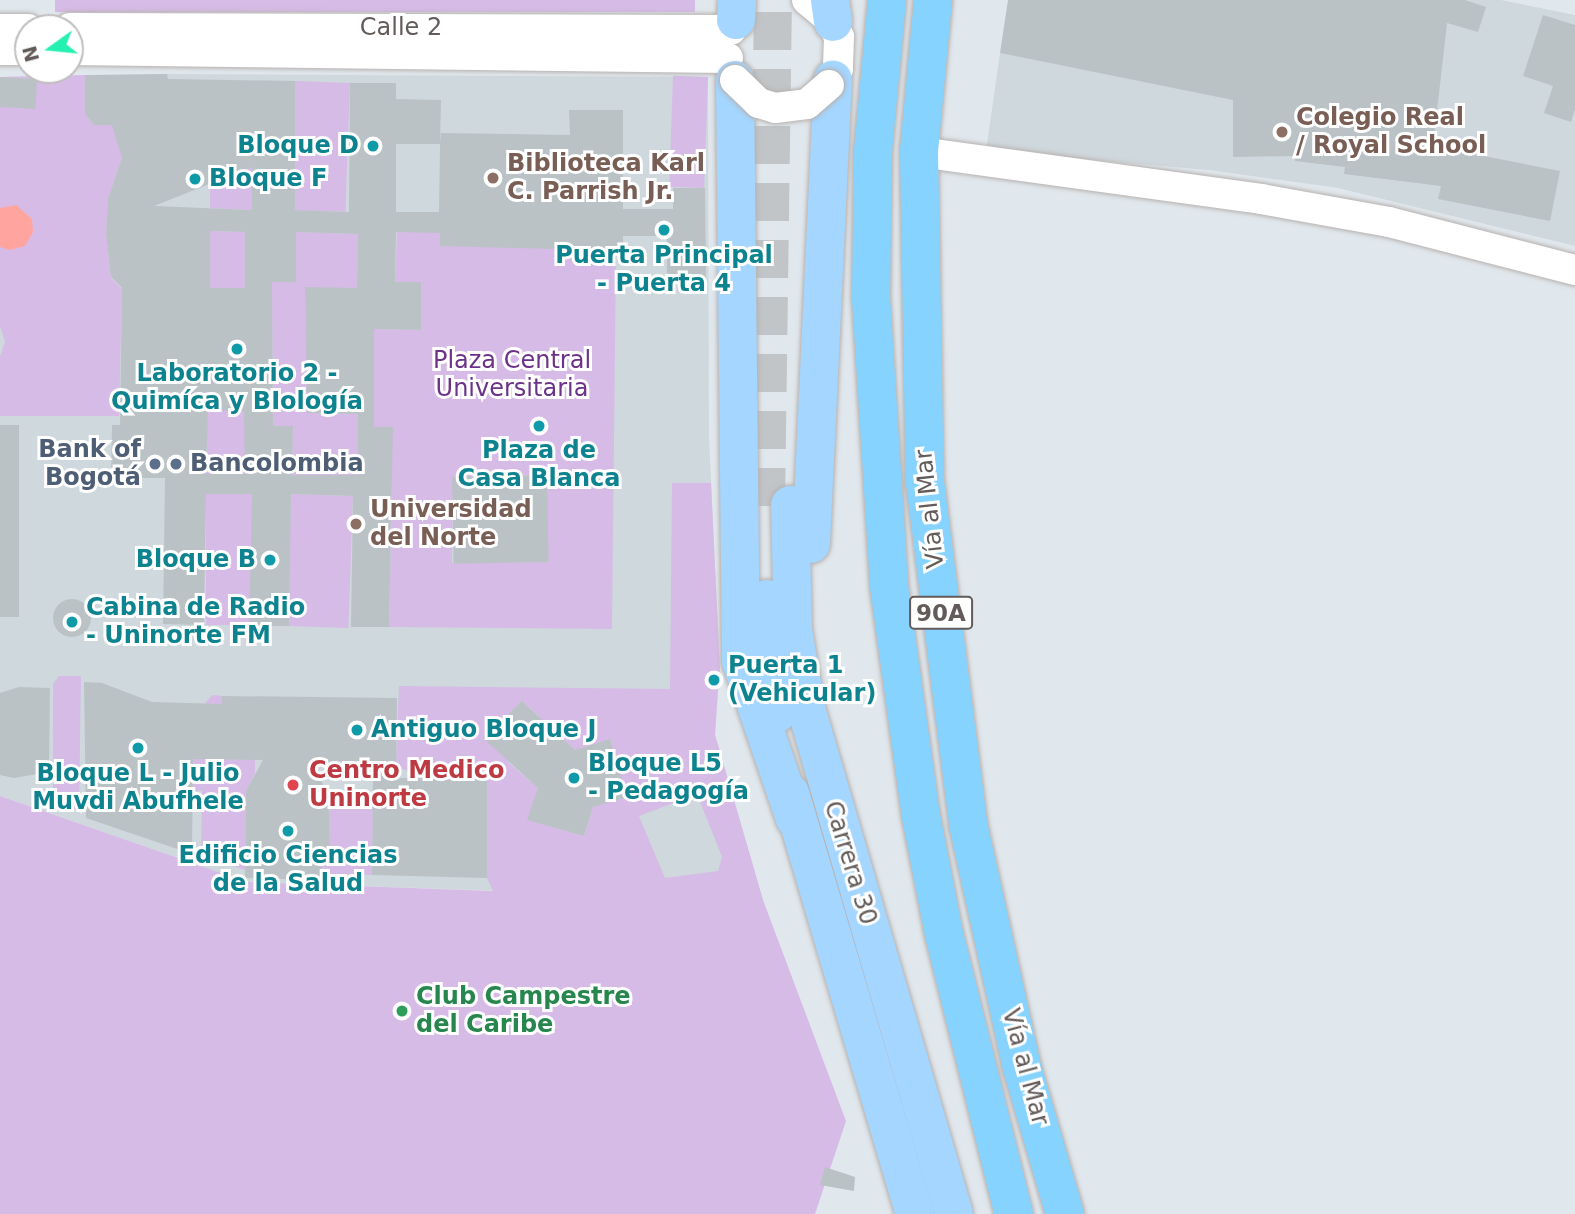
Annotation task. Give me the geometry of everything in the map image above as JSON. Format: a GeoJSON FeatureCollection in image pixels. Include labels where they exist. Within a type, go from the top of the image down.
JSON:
{"type":"FeatureCollection","features":[{"type":"Feature","properties":{"kind":"highway","name":"Vía al Mar"},"geometry":{"type":"LineString","coordinates":[[887,0],[873,151],[871,298],[889,586],[921,816],[941,921],[1014,1214]]}},
{"type":"Feature","properties":{"kind":"highway","name":"Vía al Mar"},"geometry":{"type":"LineString","coordinates":[[933,0],[919,152],[925,482],[968,824],[1021,1064],[1065,1214]]}},
{"type":"Feature","properties":{"kind":"main road"},"geometry":{"type":"LineString","coordinates":[[738,29],[741,661],[794,818]]}},
{"type":"Feature","properties":{"kind":"main road"},"geometry":{"type":"LineString","coordinates":[[831,83],[811,604],[814,687],[832,803]]}},
{"type":"Feature","properties":{"kind":"main road","name":"Carrera 30"},"geometry":{"type":"LineString","coordinates":[[915,1214],[794,818],[768,649],[778,505],[793,630],[806,708],[954,1214]]}},
{"type":"Feature","properties":{"kind":"street"},"geometry":{"type":"LineString","coordinates":[[738,29],[759,103],[775,108],[807,104],[831,83],[841,53],[825,10]]}},
{"type":"Feature","properties":{"kind":"street","name":"Calle 2"},"geometry":{"type":"LineString","coordinates":[[84,28],[481,40]]}},
{"type":"Feature","properties":{"kind":"street","name":"Calle 2"},"geometry":{"type":"LineString","coordinates":[[84,50],[481,40],[738,29]]}},
{"type":"Feature","properties":{"kind":"street"},"geometry":{"type":"LineString","coordinates":[[919,152],[1286,203],[1389,222],[1575,270]]}},
{"type":"Feature","properties":{"kind":"shaded area","name":"Colegio Real / Royal School"},"geometry":{"type":"Polygon","coordinates":[[[1308,0],[1501,0],[1575,15],[1575,246],[1338,188],[1209,170],[986,151],[1000,53],[1296,112],[1308,0]]]}},
{"type":"Feature","properties":{"kind":"shaded area","name":"Universidad del Norte"},"geometry":{"type":"Polygon","coordinates":[[[84,75],[708,77],[709,437],[720,668],[715,734],[763,900],[247,882],[0,796],[0,77],[14,77],[14,84],[84,84],[84,75]]]}},
{"type":"Feature","properties":{"kind":"shaded area"},"geometry":{"type":"Polygon","coordinates":[[[16,205],[32,219],[33,232],[25,246],[10,250],[0,247],[0,208],[16,205]]]}},
{"type":"Feature","properties":{"kind":"green space"},"geometry":{"type":"Polygon","coordinates":[[[55,0],[695,0],[695,12],[55,12],[55,0]]]}},
{"type":"Feature","properties":{"kind":"green space"},"geometry":{"type":"Polygon","coordinates":[[[84,75],[85,114],[94,125],[113,125],[122,158],[108,200],[106,234],[111,278],[122,289],[119,416],[0,416],[0,356],[5,342],[0,326],[0,77],[14,77],[14,84],[84,84],[84,75]]]}},
{"type":"Feature","properties":{"kind":"green space"},"geometry":{"type":"Polygon","coordinates":[[[673,76],[708,77],[704,188],[669,187],[673,76]]]}},
{"type":"Feature","properties":{"kind":"green space"},"geometry":{"type":"Polygon","coordinates":[[[295,81],[350,83],[345,212],[290,210],[295,81]]]}},
{"type":"Feature","properties":{"kind":"green space"},"geometry":{"type":"Polygon","coordinates":[[[253,82],[252,210],[210,208],[210,184],[253,82]]]}},
{"type":"Feature","properties":{"kind":"green space"},"geometry":{"type":"Polygon","coordinates":[[[210,231],[245,232],[245,281],[255,282],[255,289],[203,288],[201,409],[254,411],[254,426],[245,427],[245,474],[206,474],[207,426],[190,426],[192,280],[210,280],[210,231]]]}},
{"type":"Feature","properties":{"kind":"green space"},"geometry":{"type":"Polygon","coordinates":[[[296,232],[358,234],[357,288],[305,288],[308,413],[358,414],[358,475],[292,475],[293,426],[273,426],[272,282],[296,232]]]}},
{"type":"Feature","properties":{"kind":"green space","name":"Plaza Central Universitaria"},"geometry":{"type":"Polygon","coordinates":[[[397,232],[552,232],[616,251],[612,629],[389,627],[392,487],[374,427],[374,329],[421,330],[421,283],[395,282],[397,232]],[[547,475],[453,477],[452,563],[547,562],[547,475]]]}},
{"type":"Feature","properties":{"kind":"green space","name":"Club Campestre del Caribe"},"geometry":{"type":"Polygon","coordinates":[[[672,483],[711,483],[720,672],[709,672],[708,687],[718,687],[715,735],[763,900],[846,1121],[815,1214],[0,1214],[0,796],[247,882],[493,891],[487,878],[486,771],[404,770],[396,763],[399,686],[670,689],[672,483]],[[522,701],[484,738],[540,717],[522,701]],[[548,725],[508,762],[538,788],[528,820],[584,836],[593,807],[575,750],[548,725]],[[697,794],[639,816],[665,878],[718,871],[722,857],[697,794]]]}},
{"type":"Feature","properties":{"kind":"green space"},"geometry":{"type":"Polygon","coordinates":[[[206,494],[252,494],[252,625],[206,625],[206,494]]]}},
{"type":"Feature","properties":{"kind":"green space"},"geometry":{"type":"Polygon","coordinates":[[[291,494],[353,496],[348,628],[286,626],[291,494]]]}},
{"type":"Feature","properties":{"kind":"green space"},"geometry":{"type":"Polygon","coordinates":[[[59,676],[81,676],[79,810],[63,806],[53,791],[53,684],[59,676]]]}},
{"type":"Feature","properties":{"kind":"green space"},"geometry":{"type":"Polygon","coordinates":[[[212,695],[222,696],[222,759],[255,760],[255,774],[246,791],[245,870],[201,856],[202,791],[193,790],[193,705],[204,705],[212,695]]]}},
{"type":"Feature","properties":{"kind":"green space"},"geometry":{"type":"Polygon","coordinates":[[[329,794],[373,794],[372,875],[322,874],[322,854],[330,853],[329,794]]]}},
{"type":"Feature","properties":{"kind":"building"},"geometry":{"type":"Polygon","coordinates":[[[1008,0],[1465,0],[1486,7],[1478,32],[1447,23],[1433,146],[1560,171],[1550,221],[1438,199],[1441,186],[1344,174],[1345,167],[1295,161],[1295,156],[1233,157],[1233,100],[1000,53],[1008,0]]]}},
{"type":"Feature","properties":{"kind":"building"},"geometry":{"type":"Polygon","coordinates":[[[1543,15],[1575,25],[1575,109],[1571,122],[1544,113],[1553,86],[1523,76],[1543,15]]]}},
{"type":"Feature","properties":{"kind":"building"},"geometry":{"type":"Polygon","coordinates":[[[167,74],[168,79],[295,81],[295,210],[349,212],[350,83],[396,83],[396,99],[441,100],[440,144],[441,133],[570,135],[569,110],[623,110],[623,209],[673,209],[673,188],[705,188],[706,279],[674,279],[667,273],[667,236],[623,236],[623,251],[440,246],[440,233],[396,232],[395,282],[421,282],[421,330],[374,329],[374,427],[393,427],[389,627],[351,627],[353,496],[291,494],[289,626],[249,626],[252,494],[206,494],[204,625],[163,624],[165,478],[111,478],[112,425],[120,425],[122,288],[111,277],[106,234],[108,199],[122,158],[112,125],[94,125],[85,114],[85,75],[167,74]],[[396,144],[396,212],[439,212],[440,144],[396,144]],[[252,167],[154,206],[252,210],[252,167]],[[210,231],[210,288],[245,288],[245,232],[210,231]],[[296,232],[296,282],[272,282],[273,426],[293,426],[292,475],[358,475],[358,414],[307,413],[305,287],[357,288],[358,234],[296,232]],[[208,410],[206,474],[245,474],[244,411],[208,410]]]}},
{"type":"Feature","properties":{"kind":"building"},"geometry":{"type":"Polygon","coordinates":[[[0,77],[14,78],[14,84],[37,84],[35,109],[0,107],[0,77]]]}},
{"type":"Feature","properties":{"kind":"building"},"geometry":{"type":"Polygon","coordinates":[[[0,425],[19,425],[19,617],[0,617],[0,425]]]}},
{"type":"Feature","properties":{"kind":"building"},"geometry":{"type":"Polygon","coordinates":[[[547,475],[549,562],[454,564],[452,477],[547,475]]]}},
{"type":"Feature","properties":{"kind":"building","name":"Cabina de Radio - Uninorte FM"},"geometry":{"type":"Polygon","coordinates":[[[72,599],[85,605],[91,618],[85,631],[72,637],[59,631],[53,618],[59,605],[72,599]]]}},
{"type":"Feature","properties":{"kind":"building"},"geometry":{"type":"Polygon","coordinates":[[[84,682],[102,683],[152,702],[222,704],[222,696],[397,698],[396,778],[487,779],[487,878],[372,875],[373,762],[309,761],[329,794],[330,854],[322,854],[322,880],[245,878],[246,791],[263,760],[193,759],[192,854],[86,818],[84,682]]]}},
{"type":"Feature","properties":{"kind":"building"},"geometry":{"type":"Polygon","coordinates":[[[19,687],[50,688],[49,772],[14,778],[0,775],[0,693],[19,687]]]}},
{"type":"Feature","properties":{"kind":"building","name":"Bloque L5 - Pedagogía"},"geometry":{"type":"Polygon","coordinates":[[[522,701],[575,750],[610,739],[627,797],[593,807],[584,836],[527,820],[538,788],[483,738],[522,701]]]}},
{"type":"Feature","properties":{"kind":"building"},"geometry":{"type":"Polygon","coordinates":[[[825,1167],[855,1177],[854,1191],[820,1185],[825,1167]]]}},
{"type":"Feature","properties":{"kind":"tunnel"},"geometry":{"type":"LineString","coordinates":[[766,506],[773,0]]}},
{"type":"Feature","properties":{"kind":"place","name":"Colegio Real / Royal School"},"geometry":{"type":"Point","coordinates":[1282,132]}},
{"type":"Feature","properties":{"kind":"place","name":"Bloque D"},"geometry":{"type":"Point","coordinates":[373,146]}},
{"type":"Feature","properties":{"kind":"place","name":"Biblioteca Karl C. Parrish Jr."},"geometry":{"type":"Point","coordinates":[493,178]}},
{"type":"Feature","properties":{"kind":"place","name":"Bloque F"},"geometry":{"type":"Point","coordinates":[195,179]}},
{"type":"Feature","properties":{"kind":"place","name":"Puerta Principal - Puerta 4"},"geometry":{"type":"Point","coordinates":[664,230]}},
{"type":"Feature","properties":{"kind":"place","name":"Laboratorio 2 - Quimíca y BIología"},"geometry":{"type":"Point","coordinates":[237,349]}},
{"type":"Feature","properties":{"kind":"place","name":"Plaza de Casa Blanca"},"geometry":{"type":"Point","coordinates":[539,426]}},
{"type":"Feature","properties":{"kind":"place","name":"Bank of Bogotá"},"geometry":{"type":"Point","coordinates":[155,464]}},
{"type":"Feature","properties":{"kind":"place","name":"Bancolombia"},"geometry":{"type":"Point","coordinates":[176,464]}},
{"type":"Feature","properties":{"kind":"place","name":"Universidad del Norte"},"geometry":{"type":"Point","coordinates":[356,524]}},
{"type":"Feature","properties":{"kind":"place","name":"Bloque B"},"geometry":{"type":"Point","coordinates":[270,560]}},
{"type":"Feature","properties":{"kind":"place","name":"Cabina de Radio - Uninorte FM"},"geometry":{"type":"Point","coordinates":[72,622]}},
{"type":"Feature","properties":{"kind":"place","name":"Puerta 1 (Vehicular)"},"geometry":{"type":"Point","coordinates":[714,680]}},
{"type":"Feature","properties":{"kind":"place","name":"Antiguo Bloque J"},"geometry":{"type":"Point","coordinates":[357,730]}},
{"type":"Feature","properties":{"kind":"place","name":"Bloque L - Julio Muvdi Abufhele"},"geometry":{"type":"Point","coordinates":[138,748]}},
{"type":"Feature","properties":{"kind":"place","name":"Bloque L5 - Pedagogía"},"geometry":{"type":"Point","coordinates":[574,778]}},
{"type":"Feature","properties":{"kind":"place","name":"Centro Medico Uninorte"},"geometry":{"type":"Point","coordinates":[293,785]}},
{"type":"Feature","properties":{"kind":"place","name":"Edificio Ciencias de la Salud"},"geometry":{"type":"Point","coordinates":[288,831]}},
{"type":"Feature","properties":{"kind":"place","name":"Club Campestre del Caribe"},"geometry":{"type":"Point","coordinates":[402,1011]}}]}
